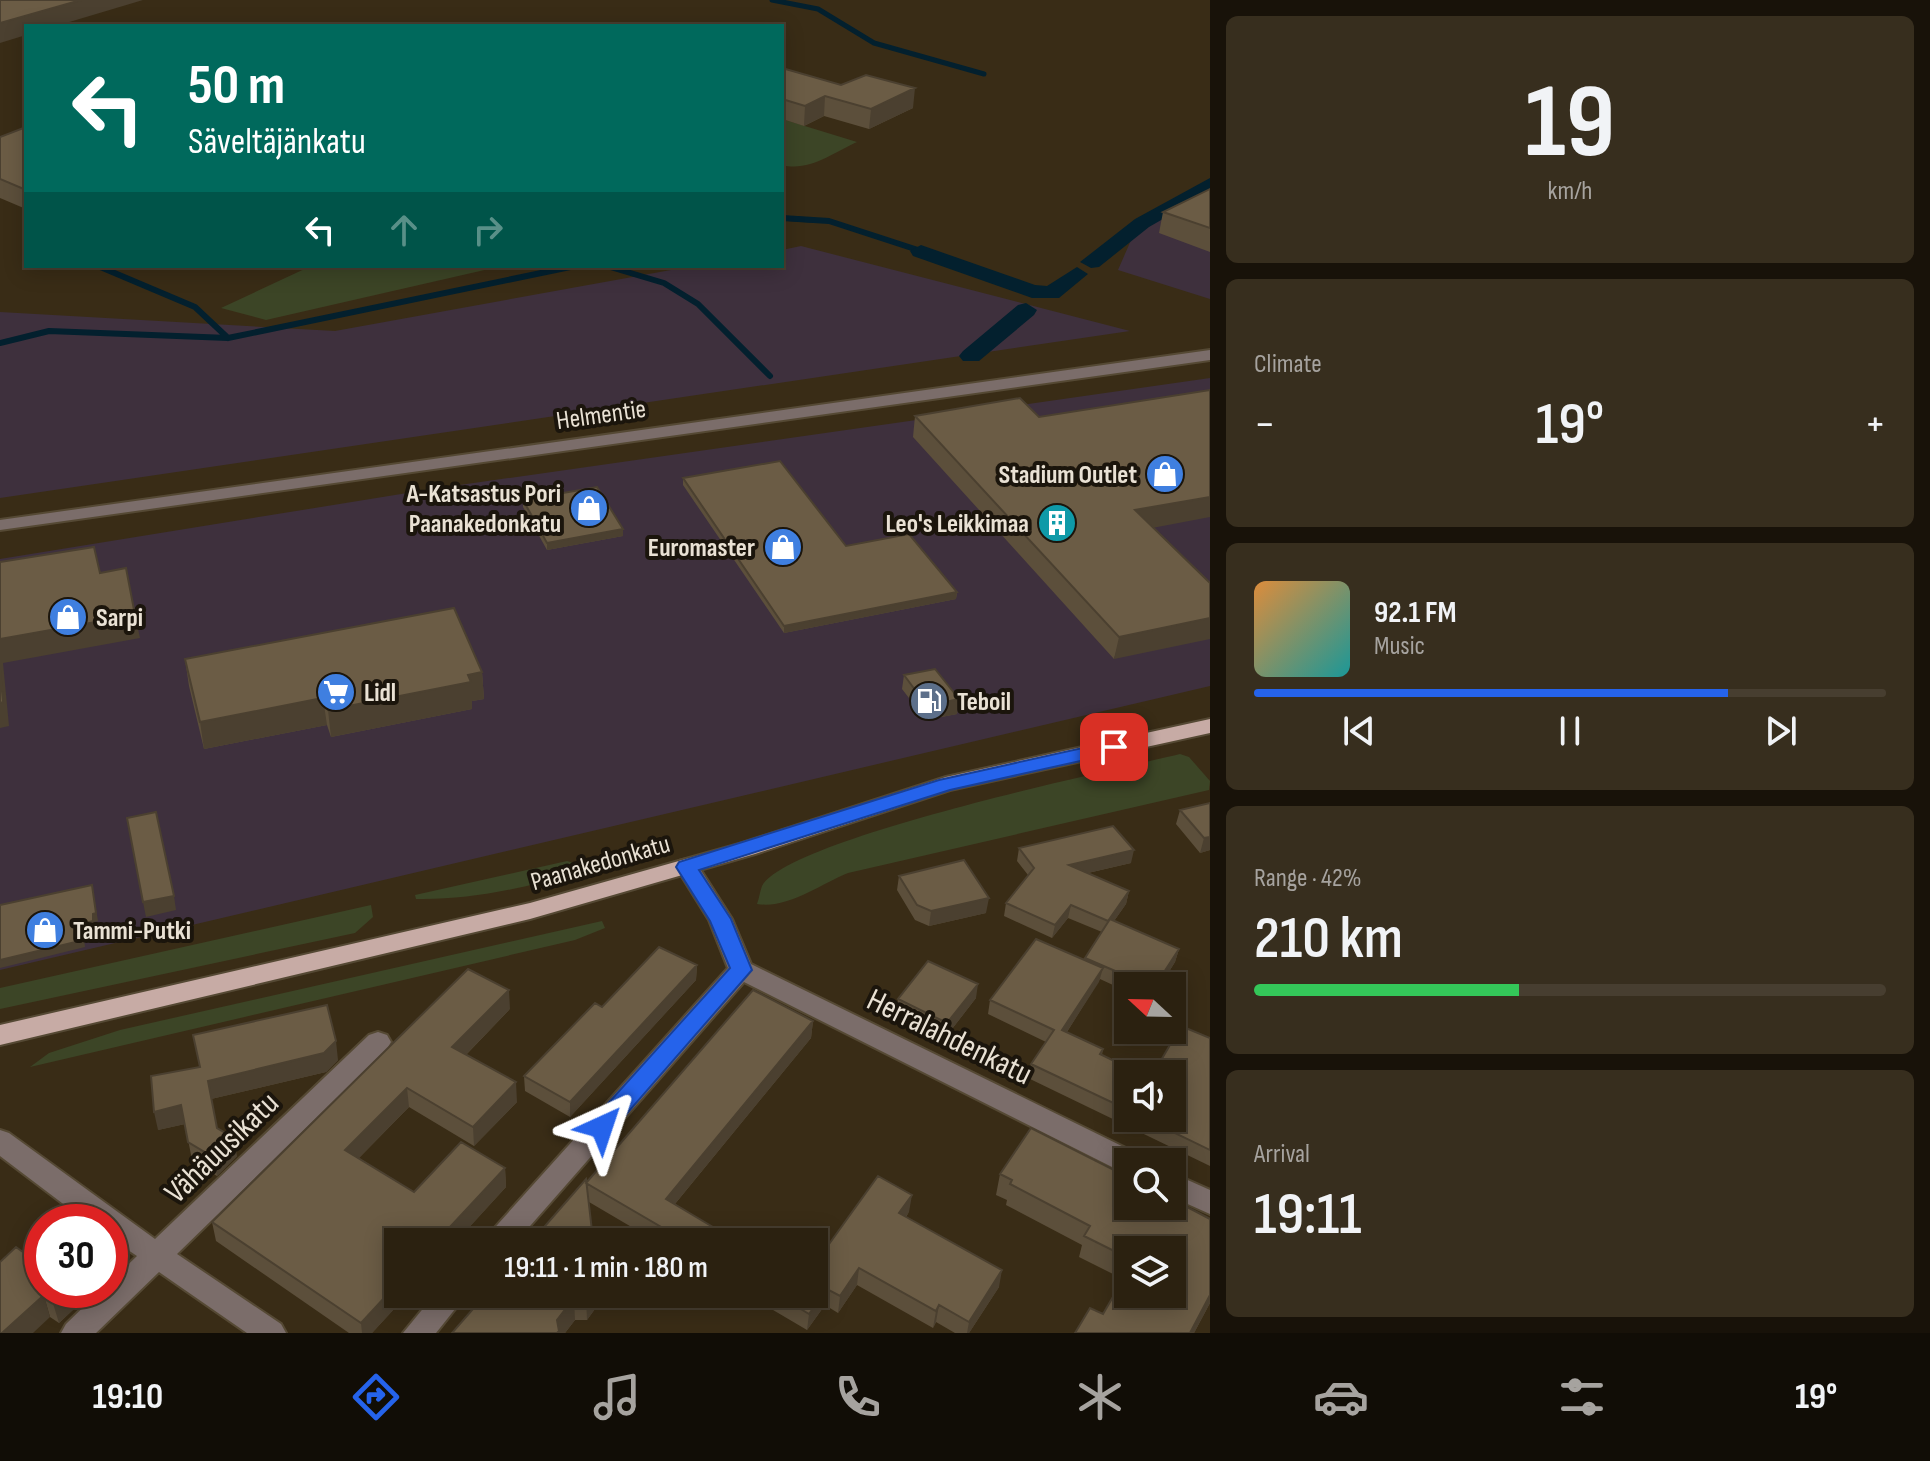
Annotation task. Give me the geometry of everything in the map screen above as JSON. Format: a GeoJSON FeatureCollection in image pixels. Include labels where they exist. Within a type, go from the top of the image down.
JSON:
{"type":"FeatureCollection","features":[{"type":"Feature","properties":{"kind":"main road","name":"Paanakedonkatu"},"geometry":{"type":"LineString","coordinates":[[0,1035],[409,942],[687,867],[946,784],[1210,726]]}},
{"type":"Feature","properties":{"kind":"street","name":"Helmentie"},"geometry":{"type":"LineString","coordinates":[[0,525],[1210,355]]}},
{"type":"Feature","properties":{"kind":"street"},"geometry":{"type":"LineString","coordinates":[[511,1228],[741,970],[720,919],[687,867]]}},
{"type":"Feature","properties":{"kind":"street","name":"Herralahdenkatu"},"geometry":{"type":"LineString","coordinates":[[741,970],[1114,1155]]}},
{"type":"Feature","properties":{"kind":"street","name":"Vähäuusikatu"},"geometry":{"type":"LineString","coordinates":[[76,1333],[378,1042]]}},
{"type":"Feature","properties":{"kind":"street"},"geometry":{"type":"LineString","coordinates":[[0,1141],[85,1204]]}},
{"type":"Feature","properties":{"kind":"street"},"geometry":{"type":"LineString","coordinates":[[1186,1191],[1210,1203]]}},
{"type":"Feature","properties":{"kind":"street"},"geometry":{"type":"LineString","coordinates":[[128,1235],[271,1333]]}},
{"type":"Feature","properties":{"kind":"street"},"geometry":{"type":"LineString","coordinates":[[418,1333],[440,1308]]}},
{"type":"Feature","properties":{"kind":"shaded area"},"geometry":{"type":"Polygon","coordinates":[[[1210,194],[1210,299],[1118,270],[1135,231],[1210,194]]]}},
{"type":"Feature","properties":{"kind":"shaded area"},"geometry":{"type":"Polygon","coordinates":[[[801,246],[1130,331],[0,498],[0,312],[335,331],[682,268],[784,268],[784,250],[801,246]]]}},
{"type":"Feature","properties":{"kind":"shaded area"},"geometry":{"type":"Polygon","coordinates":[[[1210,378],[1210,686],[0,970],[0,559],[432,489],[1210,378]]]}},
{"type":"Feature","properties":{"kind":"green space"},"geometry":{"type":"Polygon","coordinates":[[[784,120],[857,142],[811,164],[784,165],[784,120]]]}},
{"type":"Feature","properties":{"kind":"green space"},"geometry":{"type":"Polygon","coordinates":[[[307,268],[493,268],[266,320],[221,308],[307,268]]]}},
{"type":"Feature","properties":{"kind":"green space"},"geometry":{"type":"Polygon","coordinates":[[[1180,754],[1189,757],[1210,781],[1209,790],[848,873],[781,903],[757,904],[762,886],[785,867],[829,847],[956,808],[1180,754]]]}},
{"type":"Feature","properties":{"kind":"green space"},"geometry":{"type":"Polygon","coordinates":[[[567,861],[574,863],[578,872],[518,888],[457,897],[416,899],[415,895],[567,861]]]}},
{"type":"Feature","properties":{"kind":"green space"},"geometry":{"type":"Polygon","coordinates":[[[371,905],[373,917],[355,933],[0,1009],[0,988],[371,905]]]}},
{"type":"Feature","properties":{"kind":"green space"},"geometry":{"type":"Polygon","coordinates":[[[602,921],[605,928],[575,940],[30,1067],[49,1053],[120,1030],[602,921]]]}},
{"type":"Feature","properties":{"kind":"building"},"geometry":{"type":"Polygon","coordinates":[[[0,0],[81,0],[0,23],[0,0]]]}},
{"type":"Feature","properties":{"kind":"building"},"geometry":{"type":"Polygon","coordinates":[[[784,69],[841,85],[866,75],[915,88],[871,109],[825,96],[805,106],[784,100],[784,69]]]}},
{"type":"Feature","properties":{"kind":"building"},"geometry":{"type":"Polygon","coordinates":[[[24,128],[24,189],[0,179],[0,137],[24,128]]]}},
{"type":"Feature","properties":{"kind":"building"},"geometry":{"type":"Polygon","coordinates":[[[1210,189],[1210,228],[1163,212],[1210,189]]]}},
{"type":"Feature","properties":{"kind":"building"},"geometry":{"type":"Polygon","coordinates":[[[1210,390],[1210,497],[1135,510],[1210,583],[1210,618],[1119,637],[915,416],[1020,398],[1039,417],[1210,390]]]}},
{"type":"Feature","properties":{"kind":"building","name":"Euromaster"},"geometry":{"type":"Polygon","coordinates":[[[780,461],[846,546],[909,534],[957,592],[784,626],[683,478],[780,461]]]}},
{"type":"Feature","properties":{"kind":"building"},"geometry":{"type":"Polygon","coordinates":[[[597,487],[623,529],[547,543],[523,500],[597,487]]]}},
{"type":"Feature","properties":{"kind":"building","name":"Sarpi"},"geometry":{"type":"Polygon","coordinates":[[[94,547],[100,573],[126,568],[135,615],[0,639],[0,562],[94,547]]]}},
{"type":"Feature","properties":{"kind":"building","name":"Lidl"},"geometry":{"type":"Polygon","coordinates":[[[454,608],[482,672],[468,675],[471,682],[328,710],[323,698],[200,722],[185,659],[454,608]]]}},
{"type":"Feature","properties":{"kind":"building"},"geometry":{"type":"Polygon","coordinates":[[[935,669],[959,699],[927,706],[904,675],[935,669]]]}},
{"type":"Feature","properties":{"kind":"building"},"geometry":{"type":"Polygon","coordinates":[[[0,670],[3,702],[0,703],[0,670]]]}},
{"type":"Feature","properties":{"kind":"building"},"geometry":{"type":"Polygon","coordinates":[[[1210,803],[1210,837],[1204,838],[1180,810],[1210,803]]]}},
{"type":"Feature","properties":{"kind":"building"},"geometry":{"type":"Polygon","coordinates":[[[156,812],[174,896],[143,902],[127,818],[156,812]]]}},
{"type":"Feature","properties":{"kind":"building"},"geometry":{"type":"Polygon","coordinates":[[[1113,826],[1134,850],[1069,865],[1129,891],[1108,921],[1071,905],[1055,925],[1006,903],[1034,868],[1019,848],[1113,826]]]}},
{"type":"Feature","properties":{"kind":"building"},"geometry":{"type":"Polygon","coordinates":[[[964,860],[989,898],[931,911],[917,905],[899,876],[964,860]]]}},
{"type":"Feature","properties":{"kind":"building","name":"Tammi-Putki"},"geometry":{"type":"Polygon","coordinates":[[[92,885],[96,913],[93,914],[93,921],[81,924],[84,940],[0,960],[0,905],[92,885]]]}},
{"type":"Feature","properties":{"kind":"building"},"geometry":{"type":"Polygon","coordinates":[[[1110,919],[1179,949],[1164,972],[1118,972],[1085,958],[1110,919]]]}},
{"type":"Feature","properties":{"kind":"building"},"geometry":{"type":"Polygon","coordinates":[[[1036,939],[1103,968],[1062,1030],[1103,1049],[1100,1054],[1114,1061],[1114,1103],[1031,1064],[1054,1030],[990,1000],[1036,939]]]}},
{"type":"Feature","properties":{"kind":"building"},"geometry":{"type":"Polygon","coordinates":[[[659,947],[697,965],[570,1102],[524,1076],[595,1003],[602,1007],[659,947]]]}},
{"type":"Feature","properties":{"kind":"building"},"geometry":{"type":"Polygon","coordinates":[[[928,961],[978,984],[947,1023],[898,999],[928,961]]]}},
{"type":"Feature","properties":{"kind":"building"},"geometry":{"type":"Polygon","coordinates":[[[468,969],[509,990],[452,1047],[516,1082],[473,1127],[407,1088],[345,1150],[414,1192],[461,1142],[505,1168],[449,1228],[384,1228],[384,1298],[361,1323],[212,1222],[468,969]]]}},
{"type":"Feature","properties":{"kind":"building"},"geometry":{"type":"Polygon","coordinates":[[[753,990],[813,1021],[666,1199],[715,1228],[663,1228],[586,1183],[753,990]]]}},
{"type":"Feature","properties":{"kind":"building"},"geometry":{"type":"Polygon","coordinates":[[[327,1005],[336,1041],[324,1053],[208,1081],[217,1128],[234,1138],[213,1157],[188,1142],[181,1105],[154,1112],[151,1076],[200,1067],[193,1035],[327,1005]]]}},
{"type":"Feature","properties":{"kind":"building"},"geometry":{"type":"Polygon","coordinates":[[[1186,1028],[1210,1038],[1210,1150],[1173,1132],[1186,1132],[1186,1060],[1161,1060],[1170,1044],[1186,1044],[1186,1028]]]}},
{"type":"Feature","properties":{"kind":"building"},"geometry":{"type":"Polygon","coordinates":[[[1031,1128],[1114,1170],[1114,1220],[1186,1220],[1186,1206],[1210,1219],[1210,1295],[1190,1333],[1075,1333],[1090,1308],[1103,1314],[1114,1295],[1114,1308],[1186,1308],[1186,1236],[1114,1236],[1114,1251],[1084,1236],[1090,1226],[1010,1184],[1012,1180],[1000,1174],[1031,1128]]]}},
{"type":"Feature","properties":{"kind":"building"},"geometry":{"type":"Polygon","coordinates":[[[878,1176],[912,1195],[899,1213],[1002,1270],[969,1322],[939,1305],[936,1311],[859,1268],[840,1296],[828,1290],[828,1246],[878,1176]]]}},
{"type":"Feature","properties":{"kind":"building"},"geometry":{"type":"Polygon","coordinates":[[[586,1179],[592,1228],[543,1228],[586,1179]]]}},
{"type":"Feature","properties":{"kind":"building"},"geometry":{"type":"Polygon","coordinates":[[[16,1247],[24,1253],[24,1308],[30,1308],[2,1333],[0,1333],[0,1262],[16,1247]]]}},
{"type":"Feature","properties":{"kind":"building"},"geometry":{"type":"Polygon","coordinates":[[[474,1308],[566,1308],[557,1320],[557,1333],[452,1333],[474,1308]]]}},
{"type":"Feature","properties":{"kind":"building"},"geometry":{"type":"Polygon","coordinates":[[[799,1308],[813,1308],[809,1314],[799,1308]]]}},
{"type":"Feature","properties":{"kind":"waterway"},"geometry":{"type":"LineString","coordinates":[[772,0],[818,9],[874,43],[984,74]]}},
{"type":"Feature","properties":{"kind":"waterway"},"geometry":{"type":"LineString","coordinates":[[1091,262],[1142,223],[1210,184]]}},
{"type":"Feature","properties":{"kind":"waterway"},"geometry":{"type":"LineString","coordinates":[[784,218],[810,220]]}},
{"type":"Feature","properties":{"kind":"waterway"},"geometry":{"type":"LineString","coordinates":[[784,218],[829,221],[921,251]]}},
{"type":"Feature","properties":{"kind":"waterway"},"geometry":{"type":"LineString","coordinates":[[921,251],[1032,291],[1051,293],[1077,274]]}},
{"type":"Feature","properties":{"kind":"waterway"},"geometry":{"type":"LineString","coordinates":[[103,268],[195,307],[228,338]]}},
{"type":"Feature","properties":{"kind":"waterway"},"geometry":{"type":"LineString","coordinates":[[228,338],[565,268]]}},
{"type":"Feature","properties":{"kind":"waterway"},"geometry":{"type":"LineString","coordinates":[[614,268],[664,283],[698,304],[770,376]]}},
{"type":"Feature","properties":{"kind":"waterway"},"geometry":{"type":"LineString","coordinates":[[971,356],[1026,310]]}},
{"type":"Feature","properties":{"kind":"waterway"},"geometry":{"type":"LineString","coordinates":[[0,343],[49,331],[228,338]]}},
{"type":"Feature","properties":{"kind":"place","name":"Stadium Outlet"},"geometry":{"type":"Point","coordinates":[1165,474]}},
{"type":"Feature","properties":{"kind":"place","name":"A-Katsastus Pori Paanakedonkatu"},"geometry":{"type":"Point","coordinates":[589,508]}},
{"type":"Feature","properties":{"kind":"place","name":"Leo's Leikkimaa"},"geometry":{"type":"Point","coordinates":[1057,523]}},
{"type":"Feature","properties":{"kind":"place","name":"Euromaster"},"geometry":{"type":"Point","coordinates":[783,547]}},
{"type":"Feature","properties":{"kind":"place","name":"Sarpi"},"geometry":{"type":"Point","coordinates":[68,617]}},
{"type":"Feature","properties":{"kind":"place","name":"Lidl"},"geometry":{"type":"Point","coordinates":[336,692]}},
{"type":"Feature","properties":{"kind":"place","name":"Teboil"},"geometry":{"type":"Point","coordinates":[929,701]}},
{"type":"Feature","properties":{"kind":"place","name":"Tammi-Putki"},"geometry":{"type":"Point","coordinates":[45,930]}},
{"type":"Feature","properties":{"kind":"route"},"geometry":{"type":"LineString","coordinates":[[602,1127],[741,970],[720,919],[687,867],[946,784],[1114,747]]}}]}
